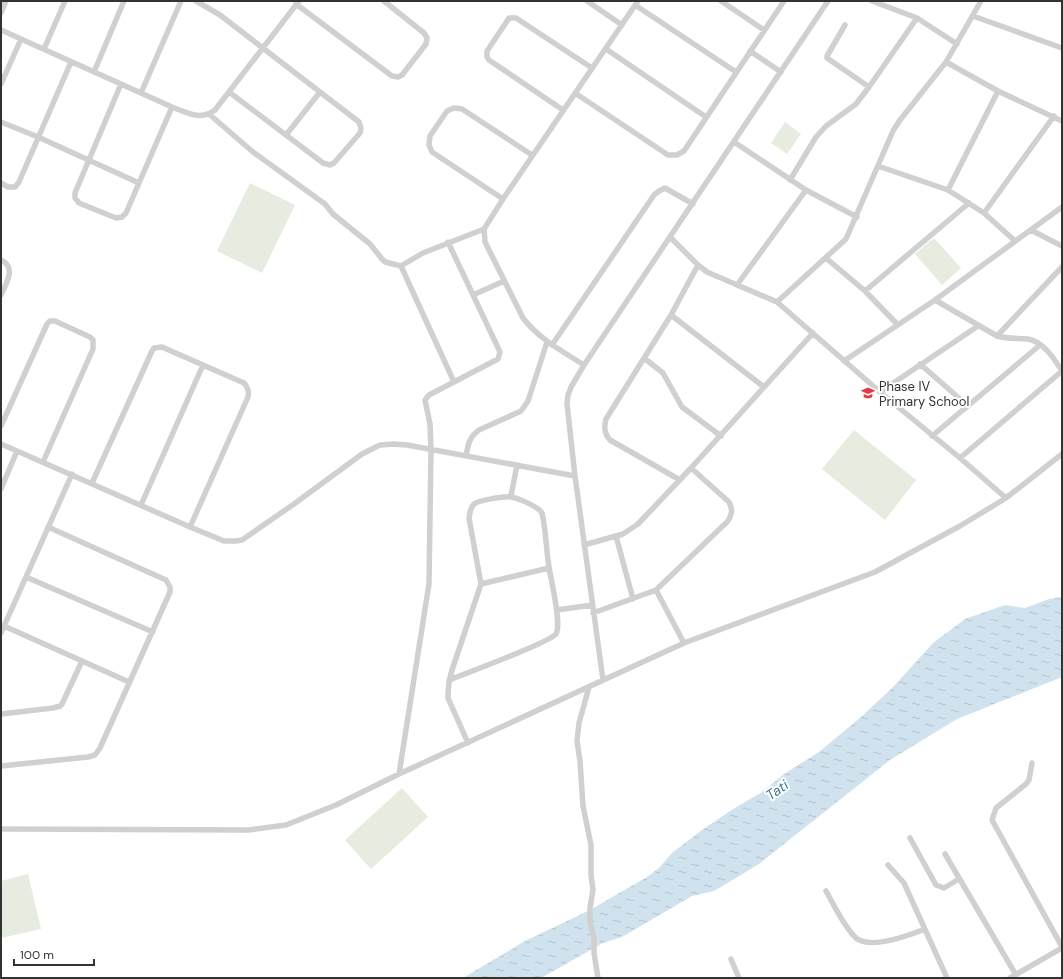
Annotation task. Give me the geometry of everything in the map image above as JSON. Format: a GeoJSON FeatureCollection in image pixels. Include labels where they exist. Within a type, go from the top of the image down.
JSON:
{"type":"FeatureCollection","features":[{"type":"Feature","properties":{"kind":"street"},"geometry":{"type":"LineString","coordinates":[[1,13],[6,1]]}},
{"type":"Feature","properties":{"kind":"street"},"geometry":{"type":"LineString","coordinates":[[44,49],[65,1]]}},
{"type":"Feature","properties":{"kind":"street"},"geometry":{"type":"LineString","coordinates":[[94,72],[124,1]]}},
{"type":"Feature","properties":{"kind":"street"},"geometry":{"type":"LineString","coordinates":[[141,93],[181,1]]}},
{"type":"Feature","properties":{"kind":"street"},"geometry":{"type":"LineString","coordinates":[[196,1],[220,15],[359,122],[361,128],[360,133],[334,163],[330,165],[323,163],[229,92]]}},
{"type":"Feature","properties":{"kind":"street"},"geometry":{"type":"LineString","coordinates":[[1,30],[172,107],[195,115],[203,116],[215,110],[298,3],[392,76],[398,77],[402,75],[426,44],[427,38],[424,33],[384,1]]}},
{"type":"Feature","properties":{"kind":"street"},"geometry":{"type":"LineString","coordinates":[[587,1],[622,25]]}},
{"type":"Feature","properties":{"kind":"street"},"geometry":{"type":"LineString","coordinates":[[721,1],[764,30]]}},
{"type":"Feature","properties":{"kind":"street"},"geometry":{"type":"LineString","coordinates":[[575,93],[668,155],[677,155],[684,150],[784,1]]}},
{"type":"Feature","properties":{"kind":"street"},"geometry":{"type":"LineString","coordinates":[[603,680],[575,476],[567,404],[568,395],[584,364],[693,204],[828,1]]}},
{"type":"Feature","properties":{"kind":"street"},"geometry":{"type":"LineString","coordinates":[[872,1],[917,18],[957,44]]}},
{"type":"Feature","properties":{"kind":"street"},"geometry":{"type":"LineString","coordinates":[[777,302],[846,239],[893,131],[946,62],[981,1]]}},
{"type":"Feature","properties":{"kind":"street"},"geometry":{"type":"LineString","coordinates":[[584,364],[550,344],[530,327],[523,318],[485,242],[484,229],[503,198],[636,3],[736,72]]}},
{"type":"Feature","properties":{"kind":"street"},"geometry":{"type":"LineString","coordinates":[[973,16],[1062,48]]}},
{"type":"Feature","properties":{"kind":"street"},"geometry":{"type":"LineString","coordinates":[[563,110],[489,60],[487,57],[487,51],[509,18],[516,18],[592,68]]}},
{"type":"Feature","properties":{"kind":"street"},"geometry":{"type":"LineString","coordinates":[[790,180],[816,136],[826,126],[853,107],[869,87],[917,18]]}},
{"type":"Feature","properties":{"kind":"street"},"geometry":{"type":"LineString","coordinates":[[845,25],[827,58],[869,87]]}},
{"type":"Feature","properties":{"kind":"street"},"geometry":{"type":"LineString","coordinates":[[1,84],[21,39]]}},
{"type":"Feature","properties":{"kind":"street"},"geometry":{"type":"LineString","coordinates":[[606,49],[706,117]]}},
{"type":"Feature","properties":{"kind":"street"},"geometry":{"type":"LineString","coordinates":[[750,51],[781,72]]}},
{"type":"Feature","properties":{"kind":"street"},"geometry":{"type":"LineString","coordinates":[[1,184],[8,187],[15,187],[19,182],[71,62]]}},
{"type":"Feature","properties":{"kind":"street"},"geometry":{"type":"LineString","coordinates":[[946,62],[998,91],[1062,120]]}},
{"type":"Feature","properties":{"kind":"street"},"geometry":{"type":"LineString","coordinates":[[121,84],[75,193],[75,198],[79,203],[116,218],[122,217],[126,213],[172,107]]}},
{"type":"Feature","properties":{"kind":"street"},"geometry":{"type":"LineString","coordinates":[[948,190],[998,91]]}},
{"type":"Feature","properties":{"kind":"street"},"geometry":{"type":"LineString","coordinates":[[286,135],[320,92]]}},
{"type":"Feature","properties":{"kind":"street"},"geometry":{"type":"LineString","coordinates":[[503,198],[432,152],[429,145],[430,136],[447,111],[454,108],[462,109],[532,155]]}},
{"type":"Feature","properties":{"kind":"street"},"geometry":{"type":"LineString","coordinates":[[209,114],[253,152],[325,204],[333,214],[370,244],[385,262],[401,266],[423,253],[484,229]]}},
{"type":"Feature","properties":{"kind":"street"},"geometry":{"type":"LineString","coordinates":[[984,213],[1054,116]]}},
{"type":"Feature","properties":{"kind":"street"},"geometry":{"type":"LineString","coordinates":[[1,122],[38,137],[139,183]]}},
{"type":"Feature","properties":{"kind":"street"},"geometry":{"type":"LineString","coordinates":[[734,142],[806,190],[856,217]]}},
{"type":"Feature","properties":{"kind":"street"},"geometry":{"type":"LineString","coordinates":[[878,166],[948,190],[984,213],[1015,241]]}},
{"type":"Feature","properties":{"kind":"street"},"geometry":{"type":"LineString","coordinates":[[466,456],[468,444],[474,434],[479,430],[525,408],[550,344],[654,195],[665,188],[693,204]]}},
{"type":"Feature","properties":{"kind":"street"},"geometry":{"type":"LineString","coordinates":[[737,285],[806,190]]}},
{"type":"Feature","properties":{"kind":"street"},"geometry":{"type":"LineString","coordinates":[[864,291],[969,203]]}},
{"type":"Feature","properties":{"kind":"street"},"geometry":{"type":"LineString","coordinates":[[844,361],[897,324],[935,300],[1062,207]]}},
{"type":"Feature","properties":{"kind":"street"},"geometry":{"type":"LineString","coordinates":[[1031,230],[1062,246]]}},
{"type":"Feature","properties":{"kind":"street"},"geometry":{"type":"LineString","coordinates":[[670,237],[698,265],[714,276],[777,302],[880,392],[1006,498]]}},
{"type":"Feature","properties":{"kind":"street"},"geometry":{"type":"LineString","coordinates":[[399,774],[430,584],[430,424],[425,400],[429,395],[498,359],[500,356],[500,352],[448,242]]}},
{"type":"Feature","properties":{"kind":"street"},"geometry":{"type":"LineString","coordinates":[[826,258],[864,291],[897,324]]}},
{"type":"Feature","properties":{"kind":"street"},"geometry":{"type":"LineString","coordinates":[[1,260],[8,265],[10,276],[1,295]]}},
{"type":"Feature","properties":{"kind":"street"},"geometry":{"type":"LineString","coordinates":[[680,480],[610,440],[606,436],[604,425],[606,419],[671,315],[698,265]]}},
{"type":"Feature","properties":{"kind":"street"},"geometry":{"type":"LineString","coordinates":[[401,266],[454,382]]}},
{"type":"Feature","properties":{"kind":"street"},"geometry":{"type":"LineString","coordinates":[[997,336],[1062,267]]}},
{"type":"Feature","properties":{"kind":"street"},"geometry":{"type":"LineString","coordinates":[[473,295],[504,281]]}},
{"type":"Feature","properties":{"kind":"street"},"geometry":{"type":"LineString","coordinates":[[935,300],[997,336],[1007,339],[1028,340],[1040,345],[1062,371],[960,458]]}},
{"type":"Feature","properties":{"kind":"street"},"geometry":{"type":"LineString","coordinates":[[671,315],[764,387]]}},
{"type":"Feature","properties":{"kind":"street"},"geometry":{"type":"LineString","coordinates":[[1,426],[47,324],[50,321],[55,321],[90,337],[93,340],[93,349],[43,462]]}},
{"type":"Feature","properties":{"kind":"street"},"geometry":{"type":"LineString","coordinates":[[880,392],[978,326]]}},
{"type":"Feature","properties":{"kind":"street"},"geometry":{"type":"LineString","coordinates":[[584,545],[623,534],[638,524],[721,436],[813,334]]}},
{"type":"Feature","properties":{"kind":"street"},"geometry":{"type":"LineString","coordinates":[[932,436],[1040,345]]}},
{"type":"Feature","properties":{"kind":"street"},"geometry":{"type":"LineString","coordinates":[[92,483],[152,351],[154,348],[162,347],[244,384],[249,391],[248,397],[220,462],[190,527]]}},
{"type":"Feature","properties":{"kind":"street"},"geometry":{"type":"LineString","coordinates":[[644,358],[663,373],[682,407],[721,436]]}},
{"type":"Feature","properties":{"kind":"street"},"geometry":{"type":"LineString","coordinates":[[920,364],[968,406]]}},
{"type":"Feature","properties":{"kind":"street"},"geometry":{"type":"LineString","coordinates":[[141,505],[203,366]]}},
{"type":"Feature","properties":{"kind":"street"},"geometry":{"type":"LineString","coordinates":[[1,444],[224,541],[242,540],[362,454],[380,446],[393,444],[575,476]]}},
{"type":"Feature","properties":{"kind":"street"},"geometry":{"type":"LineString","coordinates":[[1,489],[17,451]]}},
{"type":"Feature","properties":{"kind":"street"},"geometry":{"type":"LineString","coordinates":[[1,829],[249,830],[286,825],[336,805],[399,774],[684,643],[875,572],[960,526],[1006,498],[1062,454]]}},
{"type":"Feature","properties":{"kind":"street"},"geometry":{"type":"LineString","coordinates":[[511,496],[517,465]]}},
{"type":"Feature","properties":{"kind":"street"},"geometry":{"type":"LineString","coordinates":[[594,613],[656,590],[728,522],[732,512],[732,507],[729,502],[691,468]]}},
{"type":"Feature","properties":{"kind":"street"},"geometry":{"type":"LineString","coordinates":[[1,633],[72,474]]}},
{"type":"Feature","properties":{"kind":"street"},"geometry":{"type":"LineString","coordinates":[[450,680],[512,655],[553,637],[556,634],[558,627],[557,610],[549,568],[542,513],[538,508],[511,496],[481,501],[475,503],[470,509],[469,518],[481,584],[450,680],[448,698],[468,743]]}},
{"type":"Feature","properties":{"kind":"street"},"geometry":{"type":"LineString","coordinates":[[1,766],[95,755],[100,748],[169,597],[170,588],[166,580],[48,527]]}},
{"type":"Feature","properties":{"kind":"street"},"geometry":{"type":"LineString","coordinates":[[616,536],[633,599]]}},
{"type":"Feature","properties":{"kind":"street"},"geometry":{"type":"LineString","coordinates":[[481,584],[549,568]]}},
{"type":"Feature","properties":{"kind":"street"},"geometry":{"type":"LineString","coordinates":[[26,577],[152,632]]}},
{"type":"Feature","properties":{"kind":"street"},"geometry":{"type":"LineString","coordinates":[[656,590],[684,643]]}},
{"type":"Feature","properties":{"kind":"street"},"geometry":{"type":"LineString","coordinates":[[557,610],[592,605]]}},
{"type":"Feature","properties":{"kind":"street"},"geometry":{"type":"LineString","coordinates":[[4,626],[129,682]]}},
{"type":"Feature","properties":{"kind":"street"},"geometry":{"type":"LineString","coordinates":[[1,714],[60,706],[82,661]]}},
{"type":"Feature","properties":{"kind":"street"},"geometry":{"type":"LineString","coordinates":[[589,687],[577,740],[583,806],[591,845],[591,875],[593,890],[590,908],[590,924],[594,938],[596,973],[598,978]]}},
{"type":"Feature","properties":{"kind":"street"},"geometry":{"type":"LineString","coordinates":[[1010,978],[1062,948],[992,820],[996,808],[1029,780],[1032,763]]}},
{"type":"Feature","properties":{"kind":"street"},"geometry":{"type":"LineString","coordinates":[[910,838],[936,885],[940,888],[944,888],[960,879]]}},
{"type":"Feature","properties":{"kind":"street"},"geometry":{"type":"LineString","coordinates":[[945,854],[1016,975]]}},
{"type":"Feature","properties":{"kind":"street"},"geometry":{"type":"LineString","coordinates":[[888,865],[904,883],[946,978]]}},
{"type":"Feature","properties":{"kind":"street"},"geometry":{"type":"LineString","coordinates":[[826,891],[847,927],[852,934],[860,940],[869,942],[891,941],[925,929]]}},
{"type":"Feature","properties":{"kind":"street"},"geometry":{"type":"LineString","coordinates":[[731,959],[738,978]]}},
{"type":"Feature","properties":{"kind":"shaded area"},"geometry":{"type":"Polygon","coordinates":[[[785,122],[801,134],[787,154],[771,143],[785,122]]]}},
{"type":"Feature","properties":{"kind":"shaded area"},"geometry":{"type":"Polygon","coordinates":[[[250,183],[295,205],[262,273],[217,251],[250,183]]]}},
{"type":"Feature","properties":{"kind":"shaded area"},"geometry":{"type":"Polygon","coordinates":[[[934,238],[961,268],[942,285],[915,254],[934,238]]]}},
{"type":"Feature","properties":{"kind":"shaded area"},"geometry":{"type":"Polygon","coordinates":[[[854,430],[916,480],[885,520],[822,469],[854,430]]]}},
{"type":"Feature","properties":{"kind":"shaded area"},"geometry":{"type":"Polygon","coordinates":[[[402,788],[428,817],[371,869],[345,840],[402,788]]]}},
{"type":"Feature","properties":{"kind":"shaded area"},"geometry":{"type":"Polygon","coordinates":[[[28,874],[41,929],[1,938],[1,881],[28,874]]]}},
{"type":"Feature","properties":{"kind":"water","name":"Tati"},"geometry":{"type":"Polygon","coordinates":[[[1062,597],[1062,677],[957,719],[890,760],[759,864],[714,891],[692,896],[622,937],[603,943],[541,978],[463,978],[525,941],[590,910],[647,877],[659,868],[672,853],[702,830],[762,792],[784,774],[819,752],[861,717],[893,687],[933,643],[965,619],[1005,605],[1025,608],[1049,599],[1062,597]]]}},
{"type":"Feature","properties":{"kind":"place","name":"Phase IV Primary School"},"geometry":{"type":"Point","coordinates":[868,393]}}]}
